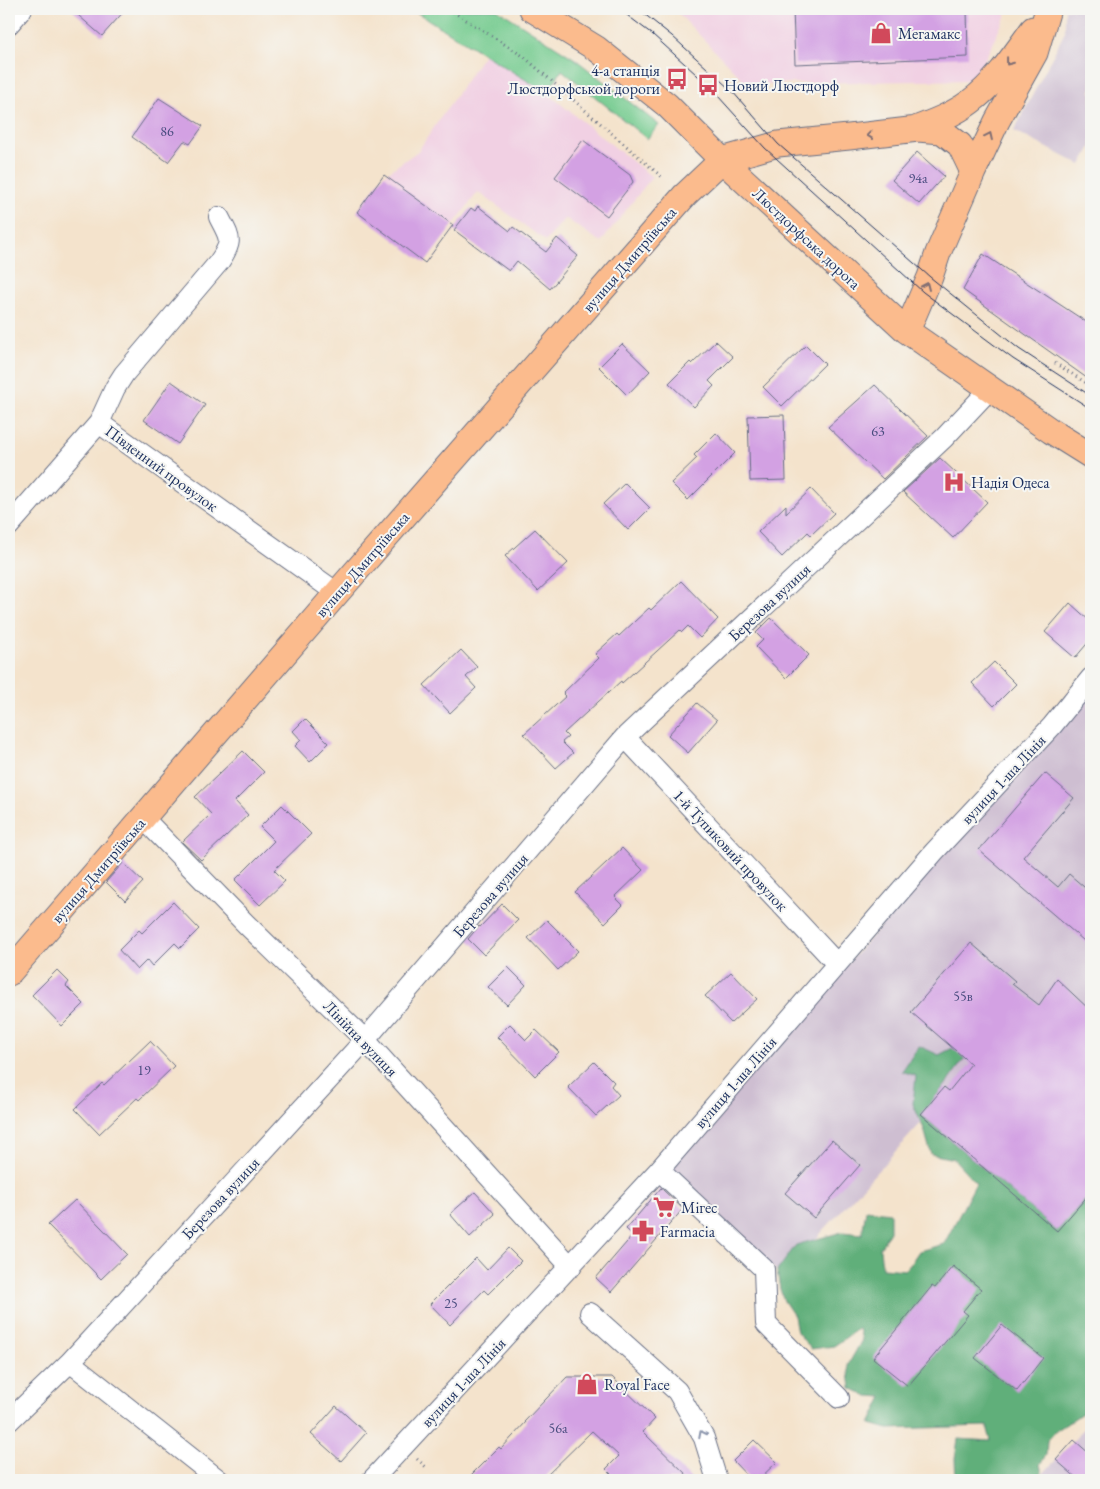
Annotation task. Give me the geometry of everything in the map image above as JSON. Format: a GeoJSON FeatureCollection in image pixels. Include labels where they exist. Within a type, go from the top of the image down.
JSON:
{"type":"FeatureCollection","features":[{"type":"Feature","properties":{"kind":"main road","name":"Люстдорфська дорога"},"geometry":{"type":"LineString","coordinates":[[532,9],[597,49],[667,105],[722,160],[907,331],[1051,431],[1091,456]]}},
{"type":"Feature","properties":{"kind":"main road"},"geometry":{"type":"LineString","coordinates":[[722,160],[778,144],[918,128],[950,114],[971,102],[1005,68],[1048,9]]}},
{"type":"Feature","properties":{"kind":"main road"},"geometry":{"type":"LineString","coordinates":[[907,331],[973,172],[997,121],[1035,53],[1048,9]]}},
{"type":"Feature","properties":{"kind":"main road"},"geometry":{"type":"LineString","coordinates":[[918,128],[942,132],[960,145],[973,172]]}},
{"type":"Feature","properties":{"kind":"main road","name":"вулиця Дмитріївська"},"geometry":{"type":"LineString","coordinates":[[12,964],[142,818],[685,195],[722,160]]}},
{"type":"Feature","properties":{"kind":"street"},"geometry":{"type":"LineString","coordinates":[[9,24],[22,9]]}},
{"type":"Feature","properties":{"kind":"street"},"geometry":{"type":"LineString","coordinates":[[99,423],[115,388],[124,374],[220,262],[228,249],[229,236],[219,217]]}},
{"type":"Feature","properties":{"kind":"street","name":"Березова вулиця"},"geometry":{"type":"LineString","coordinates":[[9,1421],[70,1362],[365,1040],[625,737],[944,438],[990,389]]}},
{"type":"Feature","properties":{"kind":"street","name":"Південний провулок"},"geometry":{"type":"LineString","coordinates":[[9,526],[99,423],[337,593]]}},
{"type":"Feature","properties":{"kind":"street","name":"вулиця 1-ша Лінія"},"geometry":{"type":"LineString","coordinates":[[372,1480],[659,1170],[934,852],[1052,726],[1091,678]]}},
{"type":"Feature","properties":{"kind":"street","name":"1-й Тупиковий провулок"},"geometry":{"type":"LineString","coordinates":[[625,737],[837,964]]}},
{"type":"Feature","properties":{"kind":"street","name":"Лінійна вулиця"},"geometry":{"type":"LineString","coordinates":[[142,818],[246,924],[365,1040],[570,1266]]}},
{"type":"Feature","properties":{"kind":"street"},"geometry":{"type":"LineString","coordinates":[[659,1170],[764,1269],[766,1324],[839,1398]]}},
{"type":"Feature","properties":{"kind":"street"},"geometry":{"type":"LineString","coordinates":[[590,1313],[677,1391],[704,1438],[717,1480]]}},
{"type":"Feature","properties":{"kind":"street"},"geometry":{"type":"LineString","coordinates":[[70,1362],[219,1480]]}},
{"type":"Feature","properties":{"kind":"path"},"geometry":{"type":"LineString","coordinates":[[450,9],[523,56],[663,178]]}},
{"type":"Feature","properties":{"kind":"path"},"geometry":{"type":"LineString","coordinates":[[1055,363],[1091,386]]}},
{"type":"Feature","properties":{"kind":"shaded area"},"geometry":{"type":"Polygon","coordinates":[[[674,9],[1009,9],[975,80],[747,84],[674,9]]]}},
{"type":"Feature","properties":{"kind":"shaded area"},"geometry":{"type":"Polygon","coordinates":[[[1065,9],[1091,9],[1091,147],[1081,165],[1014,131],[1065,32],[1065,9]]]}},
{"type":"Feature","properties":{"kind":"shaded area"},"geometry":{"type":"Polygon","coordinates":[[[484,54],[547,93],[652,177],[601,242],[565,218],[546,241],[478,192],[425,263],[357,212],[384,175],[418,151],[484,54]]]}},
{"type":"Feature","properties":{"kind":"shaded area"},"geometry":{"type":"Polygon","coordinates":[[[1091,686],[1091,1231],[1071,1254],[922,1122],[782,1276],[666,1171],[1091,686]]]}},
{"type":"Feature","properties":{"kind":"shaded area"},"geometry":{"type":"Polygon","coordinates":[[[1091,1421],[1091,1480],[1037,1480],[1056,1460],[1091,1421]]]}},
{"type":"Feature","properties":{"kind":"green space"},"geometry":{"type":"Polygon","coordinates":[[[411,9],[497,9],[575,59],[659,125],[647,139],[562,70],[547,93],[411,9]]]}},
{"type":"Feature","properties":{"kind":"green space"},"geometry":{"type":"Polygon","coordinates":[[[979,1038],[944,1087],[921,1115],[1057,1231],[1081,1204],[1091,1196],[1091,1407],[1056,1431],[1047,1441],[1046,1455],[1040,1464],[1043,1480],[956,1480],[955,1459],[958,1439],[991,1441],[987,1426],[888,1429],[870,1424],[883,1397],[868,1396],[851,1388],[848,1365],[862,1340],[859,1328],[834,1346],[811,1349],[797,1332],[794,1316],[784,1301],[780,1289],[777,1271],[796,1245],[842,1232],[862,1234],[866,1210],[890,1213],[890,1231],[880,1248],[882,1268],[906,1270],[919,1251],[944,1244],[976,1183],[954,1159],[931,1154],[924,1129],[913,1104],[916,1076],[902,1071],[919,1046],[939,1055],[970,1039],[979,1038]]]}},
{"type":"Feature","properties":{"kind":"building"},"geometry":{"type":"Polygon","coordinates":[[[71,9],[126,9],[102,36],[71,9]]]}},
{"type":"Feature","properties":{"kind":"building","name":"Мегамакс"},"geometry":{"type":"Polygon","coordinates":[[[793,9],[967,9],[968,57],[795,64],[793,9]]]}},
{"type":"Feature","properties":{"kind":"building"},"geometry":{"type":"Polygon","coordinates":[[[159,98],[203,126],[190,144],[184,141],[168,162],[132,137],[159,98]]]}},
{"type":"Feature","properties":{"kind":"building"},"geometry":{"type":"Polygon","coordinates":[[[583,140],[630,175],[633,182],[607,216],[555,177],[583,140]]]}},
{"type":"Feature","properties":{"kind":"building"},"geometry":{"type":"Polygon","coordinates":[[[917,152],[944,176],[919,204],[892,180],[917,152]]]}},
{"type":"Feature","properties":{"kind":"building"},"geometry":{"type":"Polygon","coordinates":[[[384,175],[453,225],[425,263],[357,212],[384,175]]]}},
{"type":"Feature","properties":{"kind":"building"},"geometry":{"type":"Polygon","coordinates":[[[478,206],[510,231],[513,227],[546,252],[557,238],[578,256],[550,289],[517,261],[509,271],[454,230],[471,208],[475,211],[478,206]]]}},
{"type":"Feature","properties":{"kind":"building"},"geometry":{"type":"Polygon","coordinates":[[[983,254],[1091,325],[1091,381],[963,290],[983,254]]]}},
{"type":"Feature","properties":{"kind":"building"},"geometry":{"type":"Polygon","coordinates":[[[716,341],[733,357],[709,381],[714,386],[694,407],[669,383],[690,362],[692,364],[716,341]]]}},
{"type":"Feature","properties":{"kind":"building"},"geometry":{"type":"Polygon","coordinates":[[[622,344],[650,371],[627,395],[599,367],[622,344]]]}},
{"type":"Feature","properties":{"kind":"building"},"geometry":{"type":"Polygon","coordinates":[[[806,345],[825,364],[782,406],[763,387],[806,345]]]}},
{"type":"Feature","properties":{"kind":"building"},"geometry":{"type":"Polygon","coordinates":[[[171,381],[205,405],[178,444],[144,420],[171,381]]]}},
{"type":"Feature","properties":{"kind":"building"},"geometry":{"type":"Polygon","coordinates":[[[875,385],[928,436],[883,479],[828,427],[875,385]]]}},
{"type":"Feature","properties":{"kind":"building"},"geometry":{"type":"Polygon","coordinates":[[[784,415],[786,480],[750,481],[748,416],[784,415]]]}},
{"type":"Feature","properties":{"kind":"building"},"geometry":{"type":"Polygon","coordinates":[[[716,433],[735,453],[688,500],[671,483],[697,458],[694,455],[716,433]]]}},
{"type":"Feature","properties":{"kind":"building"},"geometry":{"type":"Polygon","coordinates":[[[940,458],[987,502],[953,538],[903,492],[940,458]]]}},
{"type":"Feature","properties":{"kind":"building"},"geometry":{"type":"Polygon","coordinates":[[[625,483],[650,508],[628,530],[603,504],[625,483]]]}},
{"type":"Feature","properties":{"kind":"building"},"geometry":{"type":"Polygon","coordinates":[[[811,489],[834,513],[811,535],[808,532],[782,557],[758,532],[786,505],[786,513],[811,489]]]}},
{"type":"Feature","properties":{"kind":"building"},"geometry":{"type":"Polygon","coordinates":[[[535,529],[568,563],[538,591],[505,556],[535,529]]]}},
{"type":"Feature","properties":{"kind":"building"},"geometry":{"type":"Polygon","coordinates":[[[681,581],[718,619],[700,638],[688,626],[682,632],[680,630],[564,733],[568,737],[562,742],[573,753],[556,768],[524,734],[566,696],[563,693],[599,658],[595,654],[617,634],[619,636],[649,608],[651,610],[681,581]]]}},
{"type":"Feature","properties":{"kind":"building"},"geometry":{"type":"Polygon","coordinates":[[[1070,603],[1091,622],[1091,639],[1075,658],[1045,632],[1070,603]]]}},
{"type":"Feature","properties":{"kind":"building"},"geometry":{"type":"Polygon","coordinates":[[[771,618],[809,655],[786,678],[756,647],[763,640],[756,633],[771,618]]]}},
{"type":"Feature","properties":{"kind":"building"},"geometry":{"type":"Polygon","coordinates":[[[461,650],[477,667],[466,677],[476,688],[450,713],[424,685],[461,650]]]}},
{"type":"Feature","properties":{"kind":"building"},"geometry":{"type":"Polygon","coordinates":[[[994,662],[1016,684],[994,706],[972,683],[994,662]]]}},
{"type":"Feature","properties":{"kind":"building"},"geometry":{"type":"Polygon","coordinates":[[[697,703],[717,720],[688,753],[668,735],[697,703]]]}},
{"type":"Feature","properties":{"kind":"building"},"geometry":{"type":"Polygon","coordinates":[[[305,719],[329,743],[310,762],[295,746],[301,740],[293,731],[305,719]]]}},
{"type":"Feature","properties":{"kind":"building"},"geometry":{"type":"Polygon","coordinates":[[[243,751],[264,772],[235,801],[248,815],[201,860],[182,842],[211,814],[195,797],[243,751]]]}},
{"type":"Feature","properties":{"kind":"building"},"geometry":{"type":"Polygon","coordinates":[[[1045,773],[1074,798],[1023,857],[1058,887],[1069,874],[1091,893],[1091,947],[979,850],[1045,773]]]}},
{"type":"Feature","properties":{"kind":"building"},"geometry":{"type":"Polygon","coordinates":[[[282,805],[311,834],[274,870],[285,881],[260,905],[235,880],[274,841],[260,827],[282,805]]]}},
{"type":"Feature","properties":{"kind":"building"},"geometry":{"type":"Polygon","coordinates":[[[622,848],[643,870],[615,897],[623,905],[605,923],[575,892],[622,848]]]}},
{"type":"Feature","properties":{"kind":"building"},"geometry":{"type":"Polygon","coordinates":[[[123,863],[143,882],[125,901],[106,882],[123,863]]]}},
{"type":"Feature","properties":{"kind":"building"},"geometry":{"type":"Polygon","coordinates":[[[173,902],[199,929],[180,948],[175,943],[152,966],[147,960],[137,970],[119,950],[139,930],[142,933],[173,902]]]}},
{"type":"Feature","properties":{"kind":"building"},"geometry":{"type":"Polygon","coordinates":[[[502,904],[518,920],[484,955],[468,939],[502,904]]]}},
{"type":"Feature","properties":{"kind":"building"},"geometry":{"type":"Polygon","coordinates":[[[547,920],[578,951],[558,970],[528,938],[547,920]]]}},
{"type":"Feature","properties":{"kind":"building"},"geometry":{"type":"Polygon","coordinates":[[[971,943],[1015,981],[1012,984],[1039,1005],[1057,979],[1091,1011],[1091,1192],[1057,1231],[921,1114],[944,1087],[949,1091],[971,1064],[911,1012],[971,943]]]}},
{"type":"Feature","properties":{"kind":"building"},"geometry":{"type":"Polygon","coordinates":[[[508,967],[526,985],[507,1005],[488,987],[508,967]]]}},
{"type":"Feature","properties":{"kind":"building"},"geometry":{"type":"Polygon","coordinates":[[[57,970],[69,982],[66,986],[84,1004],[62,1026],[32,995],[57,970]]]}},
{"type":"Feature","properties":{"kind":"building"},"geometry":{"type":"Polygon","coordinates":[[[731,972],[757,999],[731,1023],[705,996],[731,972]]]}},
{"type":"Feature","properties":{"kind":"building"},"geometry":{"type":"Polygon","coordinates":[[[510,1024],[526,1040],[536,1030],[559,1052],[535,1076],[497,1037],[510,1024]]]}},
{"type":"Feature","properties":{"kind":"building"},"geometry":{"type":"Polygon","coordinates":[[[150,1041],[174,1066],[139,1100],[137,1098],[99,1134],[75,1109],[102,1083],[104,1085],[150,1041]]]}},
{"type":"Feature","properties":{"kind":"building"},"geometry":{"type":"Polygon","coordinates":[[[594,1062],[614,1082],[611,1086],[619,1095],[596,1116],[568,1087],[594,1062]]]}},
{"type":"Feature","properties":{"kind":"building"},"geometry":{"type":"Polygon","coordinates":[[[832,1140],[860,1165],[814,1218],[785,1193],[832,1140]]]}},
{"type":"Feature","properties":{"kind":"building"},"geometry":{"type":"Polygon","coordinates":[[[661,1188],[683,1209],[611,1292],[596,1278],[633,1235],[626,1229],[661,1188]]]}},
{"type":"Feature","properties":{"kind":"building"},"geometry":{"type":"Polygon","coordinates":[[[475,1192],[495,1214],[470,1237],[450,1214],[475,1192]]]}},
{"type":"Feature","properties":{"kind":"building"},"geometry":{"type":"Polygon","coordinates":[[[75,1200],[127,1254],[101,1279],[48,1225],[75,1200]]]}},
{"type":"Feature","properties":{"kind":"building"},"geometry":{"type":"Polygon","coordinates":[[[508,1248],[521,1261],[488,1294],[484,1290],[450,1325],[430,1304],[476,1258],[487,1270],[508,1248]]]}},
{"type":"Feature","properties":{"kind":"building"},"geometry":{"type":"Polygon","coordinates":[[[953,1266],[981,1289],[963,1311],[968,1315],[908,1386],[873,1358],[932,1286],[935,1288],[953,1266]]]}},
{"type":"Feature","properties":{"kind":"building"},"geometry":{"type":"Polygon","coordinates":[[[1002,1325],[1043,1358],[1017,1391],[975,1358],[1002,1325]]]}},
{"type":"Feature","properties":{"kind":"building"},"geometry":{"type":"Polygon","coordinates":[[[567,1377],[612,1377],[655,1419],[643,1432],[692,1480],[617,1480],[606,1469],[619,1456],[592,1431],[542,1480],[466,1480],[499,1447],[501,1449],[567,1377]]]}},
{"type":"Feature","properties":{"kind":"building"},"geometry":{"type":"Polygon","coordinates":[[[336,1406],[366,1433],[341,1461],[311,1434],[336,1406]]]}},
{"type":"Feature","properties":{"kind":"building"},"geometry":{"type":"Polygon","coordinates":[[[754,1440],[777,1462],[758,1480],[751,1480],[733,1461],[754,1440]]]}},
{"type":"Feature","properties":{"kind":"building"},"geometry":{"type":"Polygon","coordinates":[[[1074,1440],[1091,1455],[1091,1480],[1079,1480],[1056,1460],[1074,1440]]]}},
{"type":"Feature","properties":{"kind":"tram line"},"geometry":{"type":"LineString","coordinates":[[619,9],[652,34],[708,85],[765,148],[923,292],[1013,359],[1091,409]]}},
{"type":"Feature","properties":{"kind":"tram line"},"geometry":{"type":"LineString","coordinates":[[638,9],[672,36],[732,91],[778,144],[930,277],[1019,349],[1091,396]]}},
{"type":"Feature","properties":{"kind":"place","name":"Мегамакс"},"geometry":{"type":"Point","coordinates":[881,33]}},
{"type":"Feature","properties":{"kind":"place","name":"4-а станція Люстдорфськой дороги"},"geometry":{"type":"Point","coordinates":[677,79]}},
{"type":"Feature","properties":{"kind":"place","name":"Новий Люстдорф"},"geometry":{"type":"Point","coordinates":[708,85]}},
{"type":"Feature","properties":{"kind":"place","name":"Надія Одеса"},"geometry":{"type":"Point","coordinates":[954,482]}},
{"type":"Feature","properties":{"kind":"place","name":"Мігес"},"geometry":{"type":"Point","coordinates":[664,1207]}},
{"type":"Feature","properties":{"kind":"place","name":"Farmacia"},"geometry":{"type":"Point","coordinates":[643,1231]}},
{"type":"Feature","properties":{"kind":"place","name":"Royal Face"},"geometry":{"type":"Point","coordinates":[587,1384]}}]}
